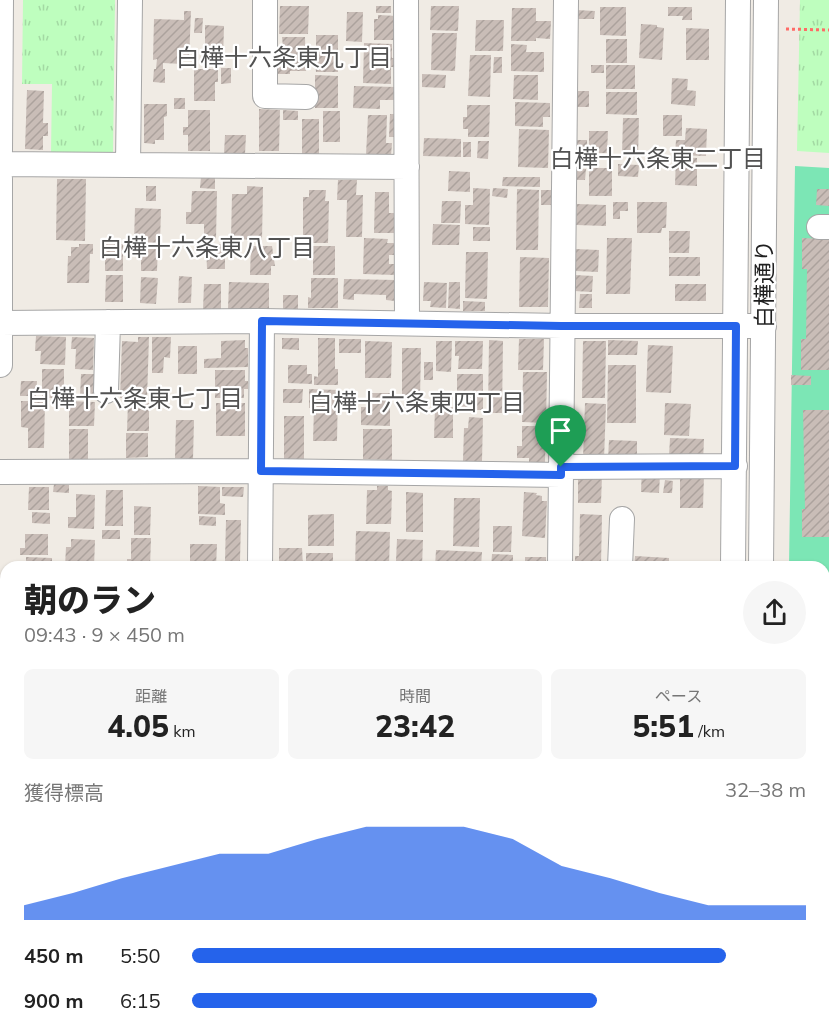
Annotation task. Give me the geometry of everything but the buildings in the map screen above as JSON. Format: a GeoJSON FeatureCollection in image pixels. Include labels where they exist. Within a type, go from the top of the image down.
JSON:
{"type":"FeatureCollection","features":[{"type":"Feature","properties":{"kind":"street"},"geometry":{"type":"LineString","coordinates":[[0,151],[1,0]]}},
{"type":"Feature","properties":{"kind":"street"},"geometry":{"type":"LineString","coordinates":[[128,165],[130,0]]}},
{"type":"Feature","properties":{"kind":"street"},"geometry":{"type":"LineString","coordinates":[[265,0],[265,96],[306,97]]}},
{"type":"Feature","properties":{"kind":"street"},"geometry":{"type":"LineString","coordinates":[[406,0],[407,323]]}},
{"type":"Feature","properties":{"kind":"street"},"geometry":{"type":"LineString","coordinates":[[560,561],[566,0]]}},
{"type":"Feature","properties":{"kind":"street","name":"白樺通り"},"geometry":{"type":"LineString","coordinates":[[733,561],[738,0]]}},
{"type":"Feature","properties":{"kind":"street","name":"白樺通り"},"geometry":{"type":"LineString","coordinates":[[761,561],[766,0]]}},
{"type":"Feature","properties":{"kind":"street"},"geometry":{"type":"LineString","coordinates":[[0,165],[407,167]]}},
{"type":"Feature","properties":{"kind":"street"},"geometry":{"type":"LineString","coordinates":[[0,179],[0,365]]}},
{"type":"Feature","properties":{"kind":"street"},"geometry":{"type":"LineString","coordinates":[[0,323],[262,321],[561,326],[764,326]]}},
{"type":"Feature","properties":{"kind":"street"},"geometry":{"type":"LineString","coordinates":[[260,561],[262,321]]}},
{"type":"Feature","properties":{"kind":"street"},"geometry":{"type":"LineString","coordinates":[[106,391],[108,322]]}},
{"type":"Feature","properties":{"kind":"street"},"geometry":{"type":"LineString","coordinates":[[0,472],[561,471],[735,466]]}},
{"type":"Feature","properties":{"kind":"street"},"geometry":{"type":"LineString","coordinates":[[620,561],[622,519]]}},
{"type":"Feature","properties":{"kind":"path"},"geometry":{"type":"LineString","coordinates":[[766,29],[829,30]]}},
{"type":"Feature","properties":{"kind":"green space"},"geometry":{"type":"Polygon","coordinates":[[[23,0],[115,0],[113,153],[51,153],[52,84],[22,84],[23,0]]]}},
{"type":"Feature","properties":{"kind":"green space"},"geometry":{"type":"Polygon","coordinates":[[[800,0],[829,0],[829,153],[797,151],[800,0]]]}},
{"type":"Feature","properties":{"kind":"green space"},"geometry":{"type":"Polygon","coordinates":[[[795,166],[829,168],[829,561],[789,561],[795,166]]]}},
{"type":"Feature","properties":{"kind":"district","name":"白樺十六条東九丁目"},"geometry":{"type":"Point","coordinates":[284,57]}},
{"type":"Feature","properties":{"kind":"district","name":"白樺十六条東二丁目"},"geometry":{"type":"Point","coordinates":[658,158]}},
{"type":"Feature","properties":{"kind":"district","name":"白樺十六条東八丁目"},"geometry":{"type":"Point","coordinates":[207,247]}},
{"type":"Feature","properties":{"kind":"district","name":"白樺十六条東七丁目"},"geometry":{"type":"Point","coordinates":[135,398]}},
{"type":"Feature","properties":{"kind":"district","name":"白樺十六条東四丁目"},"geometry":{"type":"Point","coordinates":[417,402]}},
{"type":"Feature","properties":{"kind":"route"},"geometry":{"type":"LineString","coordinates":[[262,321],[561,326],[736,326],[735,466],[561,467],[561,475],[261,471],[262,321]]}}]}
